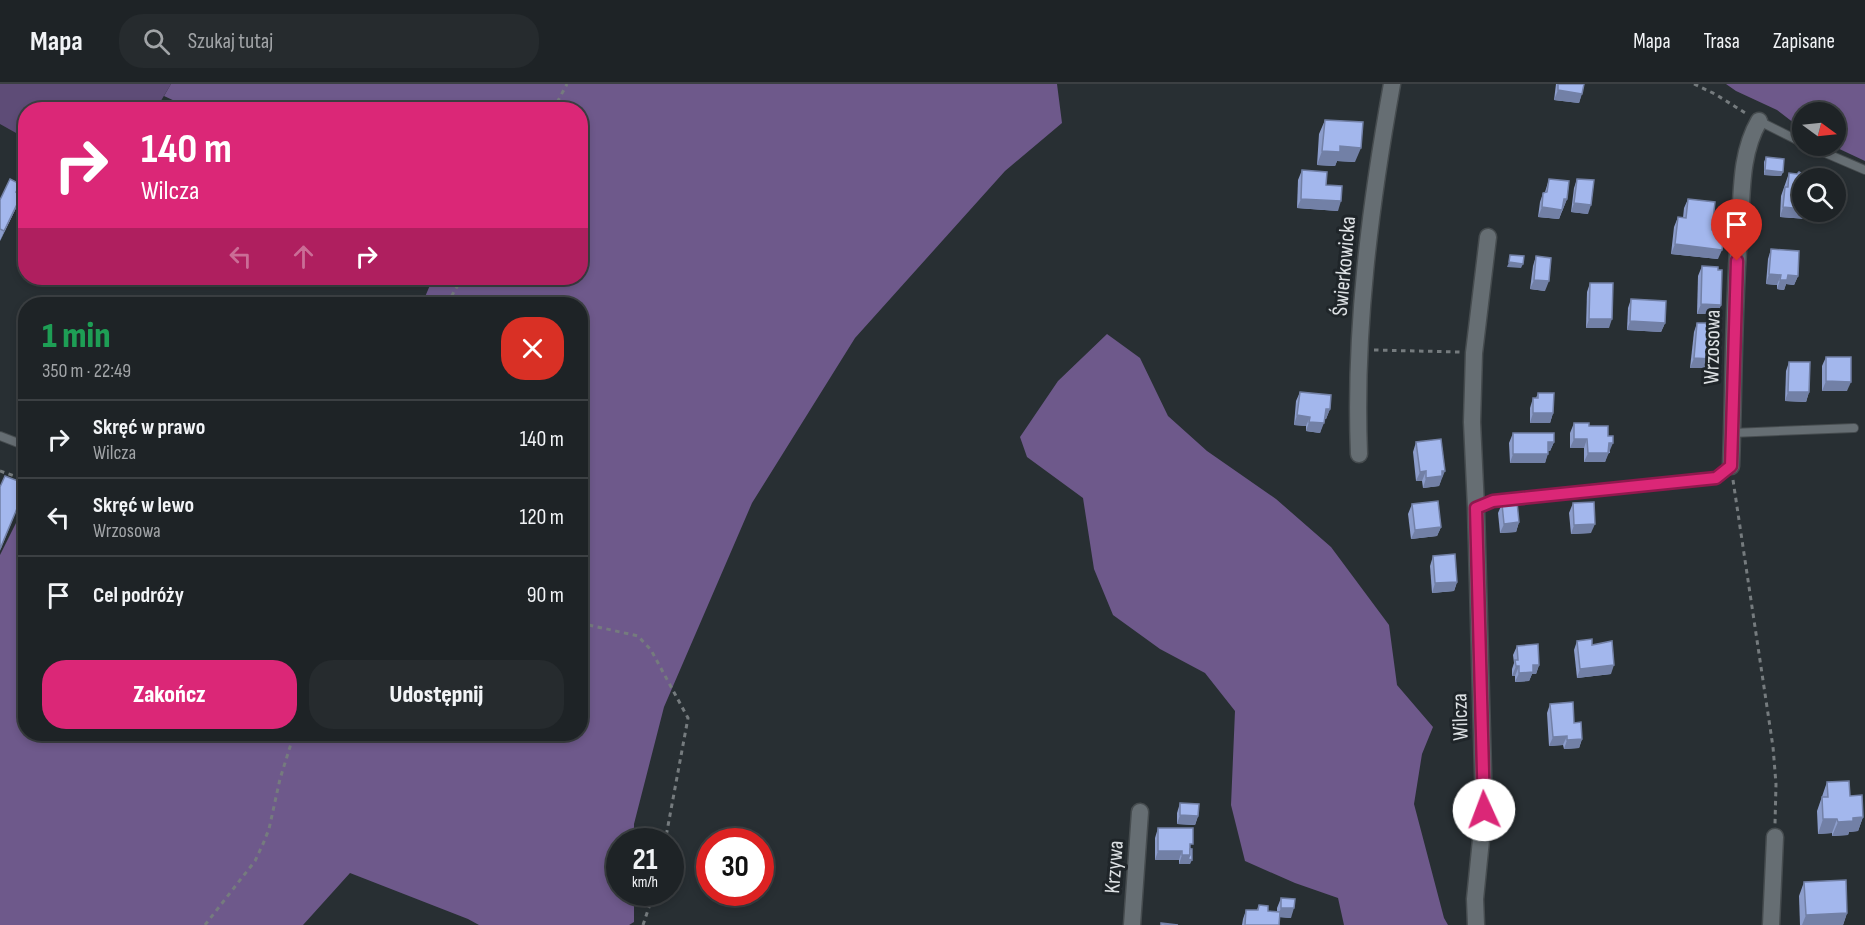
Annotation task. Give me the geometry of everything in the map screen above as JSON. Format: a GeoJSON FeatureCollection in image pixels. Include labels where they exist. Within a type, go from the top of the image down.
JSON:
{"type":"FeatureCollection","features":[{"type":"Feature","properties":{"kind":"street","name":"Świerkowicka"},"geometry":{"type":"LineString","coordinates":[[1359,454],[1357,418],[1360,350],[1371,210],[1392,84]]}},
{"type":"Feature","properties":{"kind":"street","name":"Wrzosowa"},"geometry":{"type":"LineString","coordinates":[[1731,466],[1735,281],[1741,200],[1746,153],[1752,133],[1759,121]]}},
{"type":"Feature","properties":{"kind":"street","name":"Wilcza"},"geometry":{"type":"LineString","coordinates":[[1476,925],[1475,899],[1484,810],[1472,422],[1474,353],[1488,237]]}},
{"type":"Feature","properties":{"kind":"street","name":"Krzywa"},"geometry":{"type":"LineString","coordinates":[[1132,925],[1140,812]]}},
{"type":"Feature","properties":{"kind":"street"},"geometry":{"type":"LineString","coordinates":[[1771,925],[1774,837]]}},
{"type":"Feature","properties":{"kind":"lane"},"geometry":{"type":"LineString","coordinates":[[1759,121],[1792,138]]}},
{"type":"Feature","properties":{"kind":"lane"},"geometry":{"type":"LineString","coordinates":[[1832,156],[1865,170]]}},
{"type":"Feature","properties":{"kind":"lane"},"geometry":{"type":"LineString","coordinates":[[1732,434],[1854,428]]}},
{"type":"Feature","properties":{"kind":"lane"},"geometry":{"type":"LineString","coordinates":[[0,436],[18,443]]}},
{"type":"Feature","properties":{"kind":"lane"},"geometry":{"type":"LineString","coordinates":[[1476,508],[1493,501],[1716,478],[1731,466]]}},
{"type":"Feature","properties":{"kind":"path"},"geometry":{"type":"LineString","coordinates":[[557,102],[567,84]]}},
{"type":"Feature","properties":{"kind":"path"},"geometry":{"type":"LineString","coordinates":[[1694,84],[1759,121]]}},
{"type":"Feature","properties":{"kind":"path"},"geometry":{"type":"LineString","coordinates":[[1360,350],[1474,353]]}},
{"type":"Feature","properties":{"kind":"path"},"geometry":{"type":"LineString","coordinates":[[1731,466],[1773,747],[1776,784],[1774,837]]}},
{"type":"Feature","properties":{"kind":"path"},"geometry":{"type":"LineString","coordinates":[[0,471],[18,477]]}},
{"type":"Feature","properties":{"kind":"path"},"geometry":{"type":"LineString","coordinates":[[588,625],[638,636],[651,650],[688,718],[668,828]]}},
{"type":"Feature","properties":{"kind":"path"},"geometry":{"type":"LineString","coordinates":[[205,925],[255,861],[269,829],[280,779],[292,741]]}},
{"type":"Feature","properties":{"kind":"path"},"geometry":{"type":"LineString","coordinates":[[643,925],[649,906]]}},
{"type":"Feature","properties":{"kind":"shaded area"},"geometry":{"type":"Polygon","coordinates":[[[0,84],[171,84],[160,102],[18,102],[18,134],[0,124],[0,84]]]}},
{"type":"Feature","properties":{"kind":"shaded area"},"geometry":{"type":"Polygon","coordinates":[[[171,84],[1057,84],[1062,123],[1005,171],[855,338],[752,503],[664,707],[634,828],[606,828],[606,906],[634,906],[634,922],[629,925],[479,925],[350,873],[303,925],[0,925],[0,555],[18,519],[18,741],[588,741],[588,297],[425,297],[430,285],[588,285],[588,102],[177,102],[164,96],[171,84]]]}},
{"type":"Feature","properties":{"kind":"shaded area"},"geometry":{"type":"Polygon","coordinates":[[[1726,84],[1865,84],[1865,161],[1846,152],[1846,102],[1792,102],[1792,122],[1777,110],[1726,84]]]}},
{"type":"Feature","properties":{"kind":"shaded area"},"geometry":{"type":"Polygon","coordinates":[[[1107,334],[1140,358],[1168,416],[1207,451],[1276,499],[1331,547],[1389,625],[1397,685],[1433,727],[1422,754],[1414,804],[1444,918],[1448,925],[1344,925],[1338,898],[1295,883],[1245,861],[1231,805],[1235,711],[1205,673],[1160,649],[1113,615],[1094,569],[1083,498],[1027,457],[1020,437],[1058,381],[1107,334]]]}},
{"type":"Feature","properties":{"kind":"building"},"geometry":{"type":"Polygon","coordinates":[[[1558,84],[1584,84],[1582,94],[1558,90],[1558,84]]]}},
{"type":"Feature","properties":{"kind":"building"},"geometry":{"type":"Polygon","coordinates":[[[1325,120],[1363,122],[1361,148],[1340,146],[1340,152],[1322,151],[1325,120]]]}},
{"type":"Feature","properties":{"kind":"building"},"geometry":{"type":"Polygon","coordinates":[[[1766,157],[1784,159],[1783,172],[1765,170],[1766,157]]]}},
{"type":"Feature","properties":{"kind":"building"},"geometry":{"type":"Polygon","coordinates":[[[1302,170],[1327,172],[1326,185],[1342,186],[1341,201],[1301,199],[1302,170]]]}},
{"type":"Feature","properties":{"kind":"building"},"geometry":{"type":"Polygon","coordinates":[[[1789,173],[1792,173],[1792,208],[1783,207],[1789,173]]]}},
{"type":"Feature","properties":{"kind":"building"},"geometry":{"type":"Polygon","coordinates":[[[10,179],[18,183],[16,192],[18,193],[18,202],[4,231],[0,229],[0,200],[10,179]]]}},
{"type":"Feature","properties":{"kind":"building"},"geometry":{"type":"Polygon","coordinates":[[[1549,179],[1569,181],[1567,199],[1564,199],[1562,210],[1542,207],[1543,193],[1547,192],[1549,179]]]}},
{"type":"Feature","properties":{"kind":"building"},"geometry":{"type":"Polygon","coordinates":[[[1577,179],[1594,180],[1591,205],[1574,203],[1577,179]]]}},
{"type":"Feature","properties":{"kind":"building"},"geometry":{"type":"Polygon","coordinates":[[[1688,199],[1715,202],[1712,230],[1724,232],[1722,250],[1675,244],[1678,217],[1686,218],[1688,199]]]}},
{"type":"Feature","properties":{"kind":"building"},"geometry":{"type":"Polygon","coordinates":[[[1771,249],[1799,251],[1798,276],[1788,275],[1787,280],[1780,280],[1781,275],[1769,274],[1771,249]]]}},
{"type":"Feature","properties":{"kind":"building"},"geometry":{"type":"Polygon","coordinates":[[[1510,255],[1524,256],[1523,264],[1509,262],[1510,255]]]}},
{"type":"Feature","properties":{"kind":"building"},"geometry":{"type":"Polygon","coordinates":[[[1536,256],[1551,258],[1549,281],[1534,280],[1536,256]]]}},
{"type":"Feature","properties":{"kind":"building"},"geometry":{"type":"Polygon","coordinates":[[[1702,266],[1718,267],[1718,270],[1722,270],[1721,305],[1701,304],[1702,266]]]}},
{"type":"Feature","properties":{"kind":"building"},"geometry":{"type":"Polygon","coordinates":[[[1590,283],[1613,283],[1612,319],[1589,319],[1590,283]]]}},
{"type":"Feature","properties":{"kind":"building"},"geometry":{"type":"Polygon","coordinates":[[[1631,299],[1666,301],[1665,323],[1630,321],[1631,299]]]}},
{"type":"Feature","properties":{"kind":"building"},"geometry":{"type":"Polygon","coordinates":[[[1697,323],[1712,323],[1712,359],[1694,358],[1697,323]]]}},
{"type":"Feature","properties":{"kind":"building"},"geometry":{"type":"Polygon","coordinates":[[[1826,357],[1851,357],[1851,382],[1826,381],[1826,357]]]}},
{"type":"Feature","properties":{"kind":"building"},"geometry":{"type":"Polygon","coordinates":[[[1789,362],[1810,362],[1809,392],[1788,392],[1789,362]]]}},
{"type":"Feature","properties":{"kind":"building"},"geometry":{"type":"Polygon","coordinates":[[[1300,392],[1331,395],[1330,409],[1326,409],[1324,423],[1309,422],[1310,417],[1297,415],[1300,392]]]}},
{"type":"Feature","properties":{"kind":"building"},"geometry":{"type":"Polygon","coordinates":[[[1538,393],[1554,393],[1553,413],[1533,413],[1533,398],[1538,398],[1538,393]]]}},
{"type":"Feature","properties":{"kind":"building"},"geometry":{"type":"Polygon","coordinates":[[[1574,423],[1608,426],[1608,436],[1613,436],[1613,443],[1609,443],[1608,453],[1588,453],[1587,439],[1574,439],[1574,423]]]}},
{"type":"Feature","properties":{"kind":"building"},"geometry":{"type":"Polygon","coordinates":[[[1513,433],[1554,433],[1554,442],[1548,442],[1548,454],[1513,454],[1513,433]]]}},
{"type":"Feature","properties":{"kind":"building"},"geometry":{"type":"Polygon","coordinates":[[[1441,439],[1445,471],[1442,471],[1442,476],[1426,478],[1426,471],[1420,472],[1416,442],[1441,439]]]}},
{"type":"Feature","properties":{"kind":"building"},"geometry":{"type":"Polygon","coordinates":[[[5,476],[18,481],[18,506],[0,549],[0,487],[5,476]]]}},
{"type":"Feature","properties":{"kind":"building"},"geometry":{"type":"Polygon","coordinates":[[[1438,501],[1441,527],[1415,530],[1412,504],[1438,501]]]}},
{"type":"Feature","properties":{"kind":"building"},"geometry":{"type":"Polygon","coordinates":[[[1517,502],[1519,522],[1504,524],[1502,504],[1517,502]]]}},
{"type":"Feature","properties":{"kind":"building"},"geometry":{"type":"Polygon","coordinates":[[[1594,502],[1595,524],[1574,525],[1573,503],[1594,502]]]}},
{"type":"Feature","properties":{"kind":"building"},"geometry":{"type":"Polygon","coordinates":[[[1455,554],[1457,582],[1435,583],[1433,556],[1455,554]]]}},
{"type":"Feature","properties":{"kind":"building"},"geometry":{"type":"Polygon","coordinates":[[[1592,639],[1592,645],[1612,641],[1614,665],[1580,669],[1577,641],[1592,639]]]}},
{"type":"Feature","properties":{"kind":"building"},"geometry":{"type":"Polygon","coordinates":[[[1538,644],[1539,665],[1533,665],[1533,672],[1519,673],[1519,666],[1516,666],[1515,660],[1518,660],[1517,646],[1538,644]]]}},
{"type":"Feature","properties":{"kind":"building"},"geometry":{"type":"Polygon","coordinates":[[[1573,702],[1574,723],[1581,722],[1582,739],[1567,740],[1567,736],[1553,737],[1550,704],[1573,702]]]}},
{"type":"Feature","properties":{"kind":"building"},"geometry":{"type":"Polygon","coordinates":[[[1849,781],[1850,796],[1862,795],[1863,817],[1853,818],[1853,821],[1838,822],[1837,819],[1823,819],[1822,797],[1828,797],[1827,782],[1849,781]]]}},
{"type":"Feature","properties":{"kind":"building"},"geometry":{"type":"Polygon","coordinates":[[[1180,803],[1199,804],[1198,816],[1180,815],[1180,803]]]}},
{"type":"Feature","properties":{"kind":"building"},"geometry":{"type":"Polygon","coordinates":[[[1158,828],[1193,828],[1190,855],[1182,855],[1182,851],[1158,851],[1158,828]]]}},
{"type":"Feature","properties":{"kind":"building"},"geometry":{"type":"Polygon","coordinates":[[[1190,849],[1192,849],[1192,860],[1188,859],[1190,849]]]}},
{"type":"Feature","properties":{"kind":"building"},"geometry":{"type":"Polygon","coordinates":[[[1846,880],[1847,913],[1806,915],[1804,882],[1846,880]]]}},
{"type":"Feature","properties":{"kind":"building"},"geometry":{"type":"Polygon","coordinates":[[[1281,898],[1295,899],[1294,908],[1281,908],[1281,898]]]}},
{"type":"Feature","properties":{"kind":"building"},"geometry":{"type":"Polygon","coordinates":[[[1259,905],[1268,906],[1268,911],[1280,912],[1279,925],[1245,925],[1246,910],[1258,910],[1259,905]]]}},
{"type":"Feature","properties":{"kind":"route"},"geometry":{"type":"LineString","coordinates":[[1484,810],[1476,508],[1493,501],[1716,478],[1731,466],[1737,261]]}}]}
